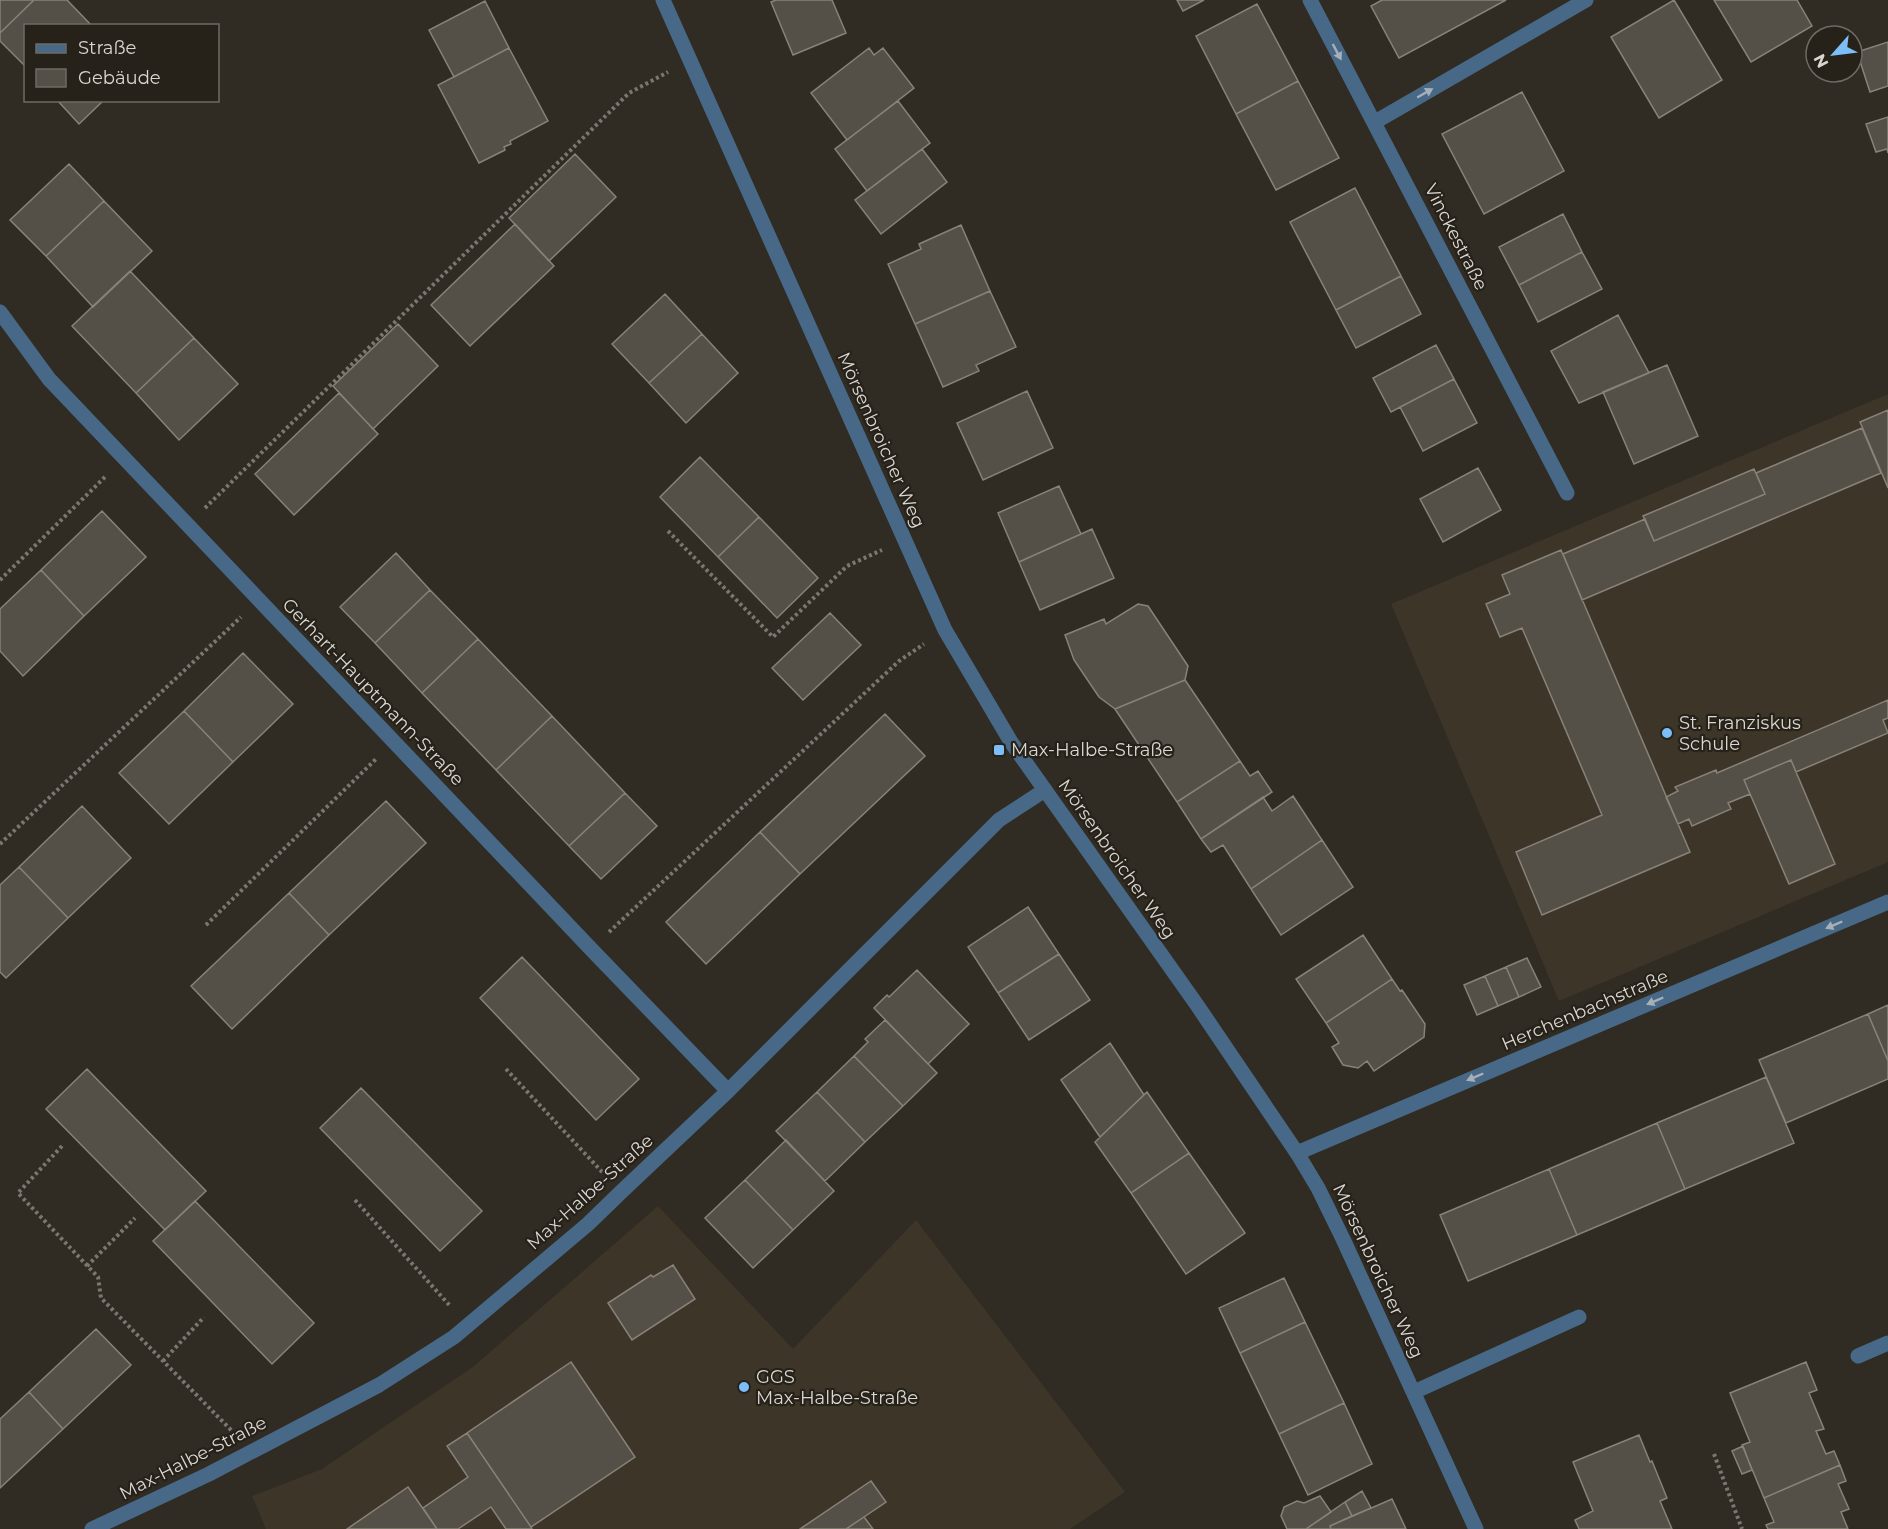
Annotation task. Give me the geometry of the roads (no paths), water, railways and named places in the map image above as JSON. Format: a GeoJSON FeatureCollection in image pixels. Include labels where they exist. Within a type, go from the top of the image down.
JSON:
{"type":"FeatureCollection","features":[{"type":"Feature","properties":{"kind":"street","name":"Mörsenbroicher Weg"},"geometry":{"type":"LineString","coordinates":[[663,0],[945,630],[1011,742],[1197,1005],[1318,1188],[1476,1529]]}},
{"type":"Feature","properties":{"kind":"street","name":"Vinckestraße"},"geometry":{"type":"LineString","coordinates":[[1310,0],[1567,493]]}},
{"type":"Feature","properties":{"kind":"street"},"geometry":{"type":"LineString","coordinates":[[1375,122],[1586,0]]}},
{"type":"Feature","properties":{"kind":"street","name":"Gerhart-Hauptmann-Straße"},"geometry":{"type":"LineString","coordinates":[[0,312],[49,379],[728,1091]]}},
{"type":"Feature","properties":{"kind":"street","name":"Max-Halbe-Straße"},"geometry":{"type":"LineString","coordinates":[[92,1529],[209,1474],[379,1385],[454,1337],[588,1224],[728,1091],[999,820],[1045,790]]}},
{"type":"Feature","properties":{"kind":"street","name":"Herchenbachstraße"},"geometry":{"type":"LineString","coordinates":[[1297,1153],[1888,902]]}},
{"type":"Feature","properties":{"kind":"street"},"geometry":{"type":"LineString","coordinates":[[1414,1392],[1579,1317]]}},
{"type":"Feature","properties":{"kind":"street"},"geometry":{"type":"LineString","coordinates":[[1858,1356],[1888,1343]]}},
{"type":"Feature","properties":{"kind":"place","name":"St. Franziskus Schule"},"geometry":{"type":"Point","coordinates":[1667,733]}},
{"type":"Feature","properties":{"kind":"place","name":"Max-Halbe-Straße"},"geometry":{"type":"Point","coordinates":[999,750]}},
{"type":"Feature","properties":{"kind":"place","name":"GGS Max-Halbe-Straße"},"geometry":{"type":"Point","coordinates":[744,1387]}}]}
